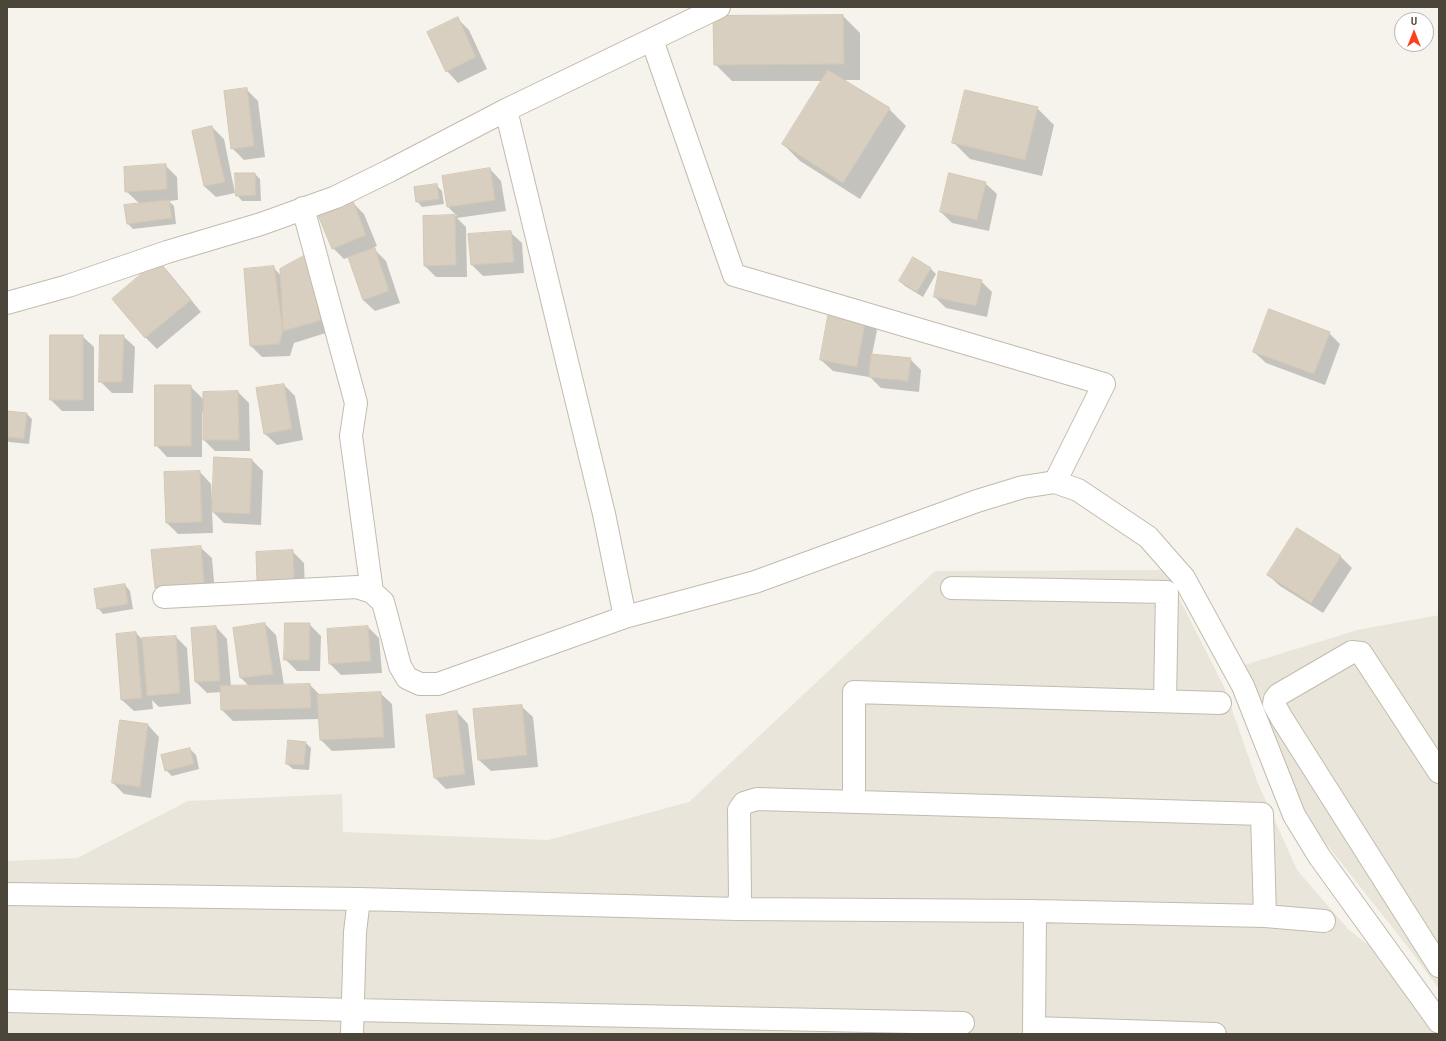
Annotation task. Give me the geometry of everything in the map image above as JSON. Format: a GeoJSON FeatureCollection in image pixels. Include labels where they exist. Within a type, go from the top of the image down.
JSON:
{"type":"FeatureCollection","features":[{"type":"Feature","properties":{"kind":"street"},"geometry":{"type":"LineString","coordinates":[[7,303],[68,286],[167,252],[261,224],[336,197],[383,175],[506,110],[718,7]]}},
{"type":"Feature","properties":{"kind":"street"},"geometry":{"type":"LineString","coordinates":[[652,40],[734,275],[1104,384],[1055,482]]}},
{"type":"Feature","properties":{"kind":"street"},"geometry":{"type":"LineString","coordinates":[[506,110],[604,514],[624,617]]}},
{"type":"Feature","properties":{"kind":"street"},"geometry":{"type":"LineString","coordinates":[[303,208],[356,403],[351,436],[372,592]]}},
{"type":"Feature","properties":{"kind":"street"},"geometry":{"type":"LineString","coordinates":[[164,598],[357,587],[372,592],[383,602],[400,666],[407,678],[420,684],[438,684],[624,617],[755,582],[977,501],[1023,487],[1055,482],[1078,490],[1148,537],[1184,578],[1243,686],[1294,815],[1319,856],[1439,1022]]}},
{"type":"Feature","properties":{"kind":"street"},"geometry":{"type":"LineString","coordinates":[[952,588],[1167,592],[1165,701]]}},
{"type":"Feature","properties":{"kind":"street"},"geometry":{"type":"LineString","coordinates":[[1439,772],[1361,653],[1352,652],[1278,695],[1275,699],[1274,704],[1281,717],[1439,966]]}},
{"type":"Feature","properties":{"kind":"street"},"geometry":{"type":"LineString","coordinates":[[854,802],[854,692],[1220,703]]}},
{"type":"Feature","properties":{"kind":"street"},"geometry":{"type":"LineString","coordinates":[[737,909],[740,897],[739,810],[744,802],[757,799],[1262,814],[1265,916]]}},
{"type":"Feature","properties":{"kind":"street"},"geometry":{"type":"LineString","coordinates":[[7,894],[359,899],[737,909],[1035,911],[1265,916],[1324,920]]}},
{"type":"Feature","properties":{"kind":"street"},"geometry":{"type":"LineString","coordinates":[[352,1034],[355,932],[359,899]]}},
{"type":"Feature","properties":{"kind":"street"},"geometry":{"type":"LineString","coordinates":[[1035,911],[1034,1031],[1215,1034]]}},
{"type":"Feature","properties":{"kind":"street"},"geometry":{"type":"LineString","coordinates":[[7,1001],[963,1023]]}},
{"type":"Feature","properties":{"kind":"shaded area"},"geometry":{"type":"Polygon","coordinates":[[[1165,570],[1224,687],[1257,781],[1297,870],[1349,930],[1411,978],[1438,1034],[7,1034],[7,861],[77,858],[188,801],[342,794],[343,832],[548,840],[689,802],[935,571],[1165,570]]]}},
{"type":"Feature","properties":{"kind":"shaded area"},"geometry":{"type":"Polygon","coordinates":[[[1439,615],[1439,989],[1305,817],[1235,668],[1357,630],[1439,615]]]}},
{"type":"Feature","properties":{"kind":"building"},"geometry":{"type":"Polygon","coordinates":[[[843,15],[844,64],[714,65],[713,16],[843,15]]]}},
{"type":"Feature","properties":{"kind":"building"},"geometry":{"type":"Polygon","coordinates":[[[458,17],[476,57],[446,72],[427,32],[458,17]]]}},
{"type":"Feature","properties":{"kind":"building"},"geometry":{"type":"Polygon","coordinates":[[[828,70],[890,108],[843,183],[782,144],[828,70]]]}},
{"type":"Feature","properties":{"kind":"building"},"geometry":{"type":"Polygon","coordinates":[[[247,88],[254,146],[231,149],[224,91],[247,88]]]}},
{"type":"Feature","properties":{"kind":"building"},"geometry":{"type":"Polygon","coordinates":[[[965,90],[1038,107],[1025,160],[952,143],[965,90]]]}},
{"type":"Feature","properties":{"kind":"building"},"geometry":{"type":"Polygon","coordinates":[[[212,126],[225,182],[204,186],[192,131],[212,126]]]}},
{"type":"Feature","properties":{"kind":"building"},"geometry":{"type":"Polygon","coordinates":[[[166,164],[167,189],[125,192],[124,167],[166,164]]]}},
{"type":"Feature","properties":{"kind":"building"},"geometry":{"type":"Polygon","coordinates":[[[490,168],[495,200],[447,207],[442,176],[490,168]]]}},
{"type":"Feature","properties":{"kind":"building"},"geometry":{"type":"Polygon","coordinates":[[[235,173],[255,173],[256,195],[236,196],[235,173]]]}},
{"type":"Feature","properties":{"kind":"building"},"geometry":{"type":"Polygon","coordinates":[[[949,173],[986,182],[977,220],[940,212],[949,173]]]}},
{"type":"Feature","properties":{"kind":"building"},"geometry":{"type":"Polygon","coordinates":[[[437,184],[439,199],[416,202],[414,187],[437,184]]]}},
{"type":"Feature","properties":{"kind":"building"},"geometry":{"type":"Polygon","coordinates":[[[169,200],[172,218],[127,224],[124,205],[169,200]]]}},
{"type":"Feature","properties":{"kind":"building"},"geometry":{"type":"Polygon","coordinates":[[[353,201],[366,235],[332,249],[318,215],[353,201]]]}},
{"type":"Feature","properties":{"kind":"building"},"geometry":{"type":"Polygon","coordinates":[[[455,215],[456,265],[424,266],[423,216],[455,215]]]}},
{"type":"Feature","properties":{"kind":"building"},"geometry":{"type":"Polygon","coordinates":[[[511,231],[514,262],[471,265],[468,234],[511,231]]]}},
{"type":"Feature","properties":{"kind":"building"},"geometry":{"type":"Polygon","coordinates":[[[375,248],[389,291],[363,300],[348,257],[375,248]]]}},
{"type":"Feature","properties":{"kind":"building"},"geometry":{"type":"Polygon","coordinates":[[[311,252],[322,320],[283,331],[280,269],[311,252]]]}},
{"type":"Feature","properties":{"kind":"building"},"geometry":{"type":"Polygon","coordinates":[[[913,257],[931,268],[917,292],[899,281],[913,257]]]}},
{"type":"Feature","properties":{"kind":"building"},"geometry":{"type":"Polygon","coordinates":[[[158,260],[191,300],[145,338],[112,299],[158,260]]]}},
{"type":"Feature","properties":{"kind":"building"},"geometry":{"type":"Polygon","coordinates":[[[274,266],[283,331],[279,344],[250,346],[244,269],[274,266]]]}},
{"type":"Feature","properties":{"kind":"building"},"geometry":{"type":"Polygon","coordinates":[[[939,271],[982,280],[976,306],[934,297],[939,271]]]}},
{"type":"Feature","properties":{"kind":"building"},"geometry":{"type":"Polygon","coordinates":[[[1269,309],[1330,332],[1314,374],[1253,352],[1269,309]]]}},
{"type":"Feature","properties":{"kind":"building"},"geometry":{"type":"Polygon","coordinates":[[[829,311],[866,317],[857,367],[820,360],[829,311]]]}},
{"type":"Feature","properties":{"kind":"building"},"geometry":{"type":"Polygon","coordinates":[[[50,335],[83,335],[83,400],[50,400],[50,335]]]}},
{"type":"Feature","properties":{"kind":"building"},"geometry":{"type":"Polygon","coordinates":[[[100,335],[124,335],[122,382],[99,382],[100,335]]]}},
{"type":"Feature","properties":{"kind":"building"},"geometry":{"type":"Polygon","coordinates":[[[871,354],[911,358],[908,381],[869,377],[871,354]]]}},
{"type":"Feature","properties":{"kind":"building"},"geometry":{"type":"Polygon","coordinates":[[[284,384],[292,429],[264,434],[256,388],[284,384]]]}},
{"type":"Feature","properties":{"kind":"building"},"geometry":{"type":"Polygon","coordinates":[[[155,385],[191,385],[191,446],[155,446],[155,385]]]}},
{"type":"Feature","properties":{"kind":"building"},"geometry":{"type":"Polygon","coordinates":[[[238,391],[239,440],[203,440],[203,392],[238,391]]]}},
{"type":"Feature","properties":{"kind":"building"},"geometry":{"type":"Polygon","coordinates":[[[7,411],[27,413],[24,439],[7,437],[7,411]]]}},
{"type":"Feature","properties":{"kind":"building"},"geometry":{"type":"Polygon","coordinates":[[[214,457],[252,459],[250,514],[212,512],[214,457]]]}},
{"type":"Feature","properties":{"kind":"building"},"geometry":{"type":"Polygon","coordinates":[[[200,471],[202,522],[166,523],[164,472],[200,471]]]}},
{"type":"Feature","properties":{"kind":"building"},"geometry":{"type":"Polygon","coordinates":[[[1297,528],[1341,556],[1311,603],[1267,575],[1297,528]]]}},
{"type":"Feature","properties":{"kind":"building"},"geometry":{"type":"Polygon","coordinates":[[[201,546],[204,583],[155,588],[151,550],[201,546]]]}},
{"type":"Feature","properties":{"kind":"building"},"geometry":{"type":"Polygon","coordinates":[[[293,550],[294,579],[257,581],[256,552],[293,550]]]}},
{"type":"Feature","properties":{"kind":"building"},"geometry":{"type":"Polygon","coordinates":[[[125,584],[128,604],[97,609],[94,589],[125,584]]]}},
{"type":"Feature","properties":{"kind":"building"},"geometry":{"type":"Polygon","coordinates":[[[265,623],[273,674],[240,678],[233,628],[265,623]]]}},
{"type":"Feature","properties":{"kind":"building"},"geometry":{"type":"Polygon","coordinates":[[[285,623],[310,623],[309,660],[284,660],[285,623]]]}},
{"type":"Feature","properties":{"kind":"building"},"geometry":{"type":"Polygon","coordinates":[[[216,626],[220,681],[195,682],[191,628],[216,626]]]}},
{"type":"Feature","properties":{"kind":"building"},"geometry":{"type":"Polygon","coordinates":[[[368,626],[371,661],[329,664],[327,629],[368,626]]]}},
{"type":"Feature","properties":{"kind":"building"},"geometry":{"type":"Polygon","coordinates":[[[136,632],[142,698],[121,700],[116,634],[136,632]]]}},
{"type":"Feature","properties":{"kind":"building"},"geometry":{"type":"Polygon","coordinates":[[[176,636],[180,693],[147,696],[142,638],[176,636]]]}},
{"type":"Feature","properties":{"kind":"building"},"geometry":{"type":"Polygon","coordinates":[[[310,684],[311,708],[221,710],[220,686],[310,684]]]}},
{"type":"Feature","properties":{"kind":"building"},"geometry":{"type":"Polygon","coordinates":[[[381,692],[384,737],[320,740],[317,695],[381,692]]]}},
{"type":"Feature","properties":{"kind":"building"},"geometry":{"type":"Polygon","coordinates":[[[522,705],[527,755],[478,760],[473,709],[522,705]]]}},
{"type":"Feature","properties":{"kind":"building"},"geometry":{"type":"Polygon","coordinates":[[[457,711],[465,774],[434,778],[426,715],[457,711]]]}},
{"type":"Feature","properties":{"kind":"building"},"geometry":{"type":"Polygon","coordinates":[[[120,720],[148,724],[140,787],[112,783],[120,720]]]}},
{"type":"Feature","properties":{"kind":"building"},"geometry":{"type":"Polygon","coordinates":[[[288,740],[306,742],[304,765],[286,764],[288,740]]]}},
{"type":"Feature","properties":{"kind":"building"},"geometry":{"type":"Polygon","coordinates":[[[190,748],[194,764],[165,771],[161,755],[190,748]]]}}]}
